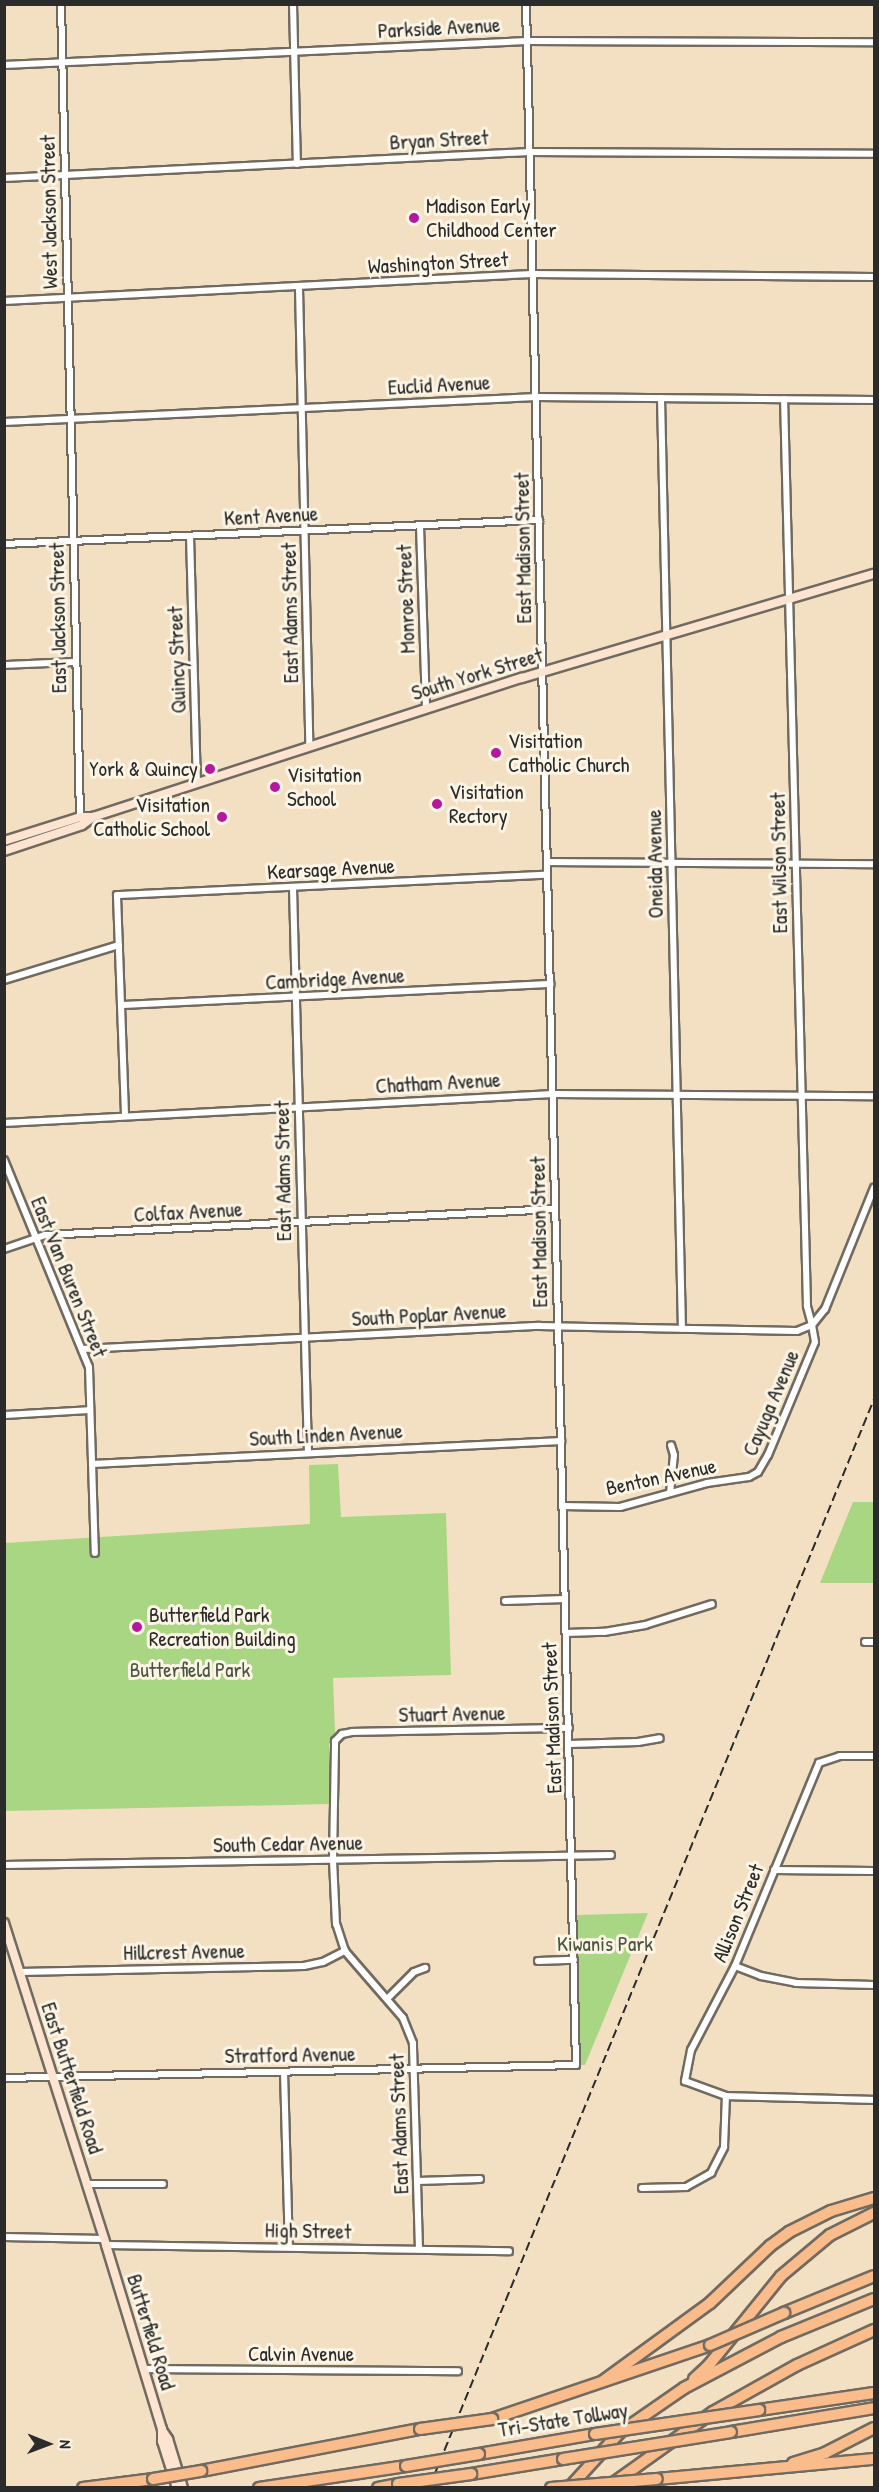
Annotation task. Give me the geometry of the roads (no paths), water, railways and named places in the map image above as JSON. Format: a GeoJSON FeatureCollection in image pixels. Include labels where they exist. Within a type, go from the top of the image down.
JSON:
{"type":"FeatureCollection","features":[{"type":"Feature","properties":{"kind":"highway"},"geometry":{"type":"LineString","coordinates":[[603,2381],[710,2303],[770,2246],[789,2232],[831,2211],[874,2198]]}},
{"type":"Feature","properties":{"kind":"highway"},"geometry":{"type":"LineString","coordinates":[[568,2487],[619,2433],[684,2388],[709,2366],[781,2276],[830,2235],[874,2213]]}},
{"type":"Feature","properties":{"kind":"highway"},"geometry":{"type":"LineString","coordinates":[[83,2487],[153,2479],[420,2429],[492,2419],[710,2345],[874,2276]]}},
{"type":"Feature","properties":{"kind":"highway"},"geometry":{"type":"LineString","coordinates":[[684,2388],[781,2337],[874,2299]]}},
{"type":"Feature","properties":{"kind":"highway"},"geometry":{"type":"LineString","coordinates":[[608,2487],[713,2412],[806,2361],[874,2330]]}},
{"type":"Feature","properties":{"kind":"highway","name":"Tri-State Tollway"},"geometry":{"type":"LineString","coordinates":[[259,2487],[874,2393]]}},
{"type":"Feature","properties":{"kind":"highway","name":"Tri-State Tollway"},"geometry":{"type":"LineString","coordinates":[[378,2487],[874,2409]]}},
{"type":"Feature","properties":{"kind":"highway"},"geometry":{"type":"LineString","coordinates":[[740,2474],[788,2464],[825,2453],[874,2428]]}},
{"type":"Feature","properties":{"kind":"highway"},"geometry":{"type":"LineString","coordinates":[[551,2487],[740,2474],[874,2459]]}},
{"type":"Feature","properties":{"kind":"main road","name":"South York Street"},"geometry":{"type":"LineString","coordinates":[[4,851],[82,825],[93,817],[426,708],[874,574]]}},
{"type":"Feature","properties":{"kind":"main road","name":"South York Street"},"geometry":{"type":"LineString","coordinates":[[4,842],[80,817],[93,817]]}},
{"type":"Feature","properties":{"kind":"main road","name":"East Butterfield Road"},"geometry":{"type":"LineString","coordinates":[[4,1923],[105,2242]]}},
{"type":"Feature","properties":{"kind":"main road","name":"Butterfield Road"},"geometry":{"type":"LineString","coordinates":[[105,2242],[162,2429],[168,2439],[183,2487]]}},
{"type":"Feature","properties":{"kind":"main road","name":"Butterfield Road"},"geometry":{"type":"LineString","coordinates":[[162,2429],[162,2441],[177,2487]]}},
{"type":"Feature","properties":{"kind":"street","name":"West Jackson Street"},"geometry":{"type":"LineString","coordinates":[[61,4],[71,419]]}},
{"type":"Feature","properties":{"kind":"street"},"geometry":{"type":"LineString","coordinates":[[293,4],[297,164]]}},
{"type":"Feature","properties":{"kind":"street","name":"East Madison Street"},"geometry":{"type":"LineString","coordinates":[[526,4],[576,2066]]}},
{"type":"Feature","properties":{"kind":"street","name":"Parkside Avenue"},"geometry":{"type":"LineString","coordinates":[[4,65],[526,40],[874,42]]}},
{"type":"Feature","properties":{"kind":"street","name":"Bryan Street"},"geometry":{"type":"LineString","coordinates":[[4,178],[529,152],[874,154]]}},
{"type":"Feature","properties":{"kind":"street","name":"Washington Street"},"geometry":{"type":"LineString","coordinates":[[4,301],[299,288],[532,274],[874,277]]}},
{"type":"Feature","properties":{"kind":"street","name":"East Adams Street"},"geometry":{"type":"LineString","coordinates":[[299,288],[309,746]]}},
{"type":"Feature","properties":{"kind":"street","name":"Euclid Avenue"},"geometry":{"type":"LineString","coordinates":[[4,422],[536,398],[874,400]]}},
{"type":"Feature","properties":{"kind":"street","name":"Oneida Avenue"},"geometry":{"type":"LineString","coordinates":[[661,398],[682,1329]]}},
{"type":"Feature","properties":{"kind":"street","name":"East Wilson Street"},"geometry":{"type":"LineString","coordinates":[[784,399],[807,1306],[812,1325]]}},
{"type":"Feature","properties":{"kind":"street","name":"East Jackson Street"},"geometry":{"type":"LineString","coordinates":[[71,419],[80,817]]}},
{"type":"Feature","properties":{"kind":"street","name":"Kent Avenue"},"geometry":{"type":"LineString","coordinates":[[4,544],[539,520]]}},
{"type":"Feature","properties":{"kind":"street","name":"Monroe Street"},"geometry":{"type":"LineString","coordinates":[[420,526],[426,708]]}},
{"type":"Feature","properties":{"kind":"street","name":"Quincy Street"},"geometry":{"type":"LineString","coordinates":[[190,536],[196,783]]}},
{"type":"Feature","properties":{"kind":"street"},"geometry":{"type":"LineString","coordinates":[[4,665],[75,662]]}},
{"type":"Feature","properties":{"kind":"street"},"geometry":{"type":"LineString","coordinates":[[547,862],[874,864]]}},
{"type":"Feature","properties":{"kind":"street","name":"Kearsage Avenue"},"geometry":{"type":"LineString","coordinates":[[118,945],[117,895],[547,875]]}},
{"type":"Feature","properties":{"kind":"street","name":"East Adams Street"},"geometry":{"type":"LineString","coordinates":[[292,888],[308,1452]]}},
{"type":"Feature","properties":{"kind":"street"},"geometry":{"type":"LineString","coordinates":[[4,980],[118,945],[125,1114]]}},
{"type":"Feature","properties":{"kind":"street","name":"Cambridge Avenue"},"geometry":{"type":"LineString","coordinates":[[121,1005],[550,984]]}},
{"type":"Feature","properties":{"kind":"street","name":"Chatham Avenue"},"geometry":{"type":"LineString","coordinates":[[4,1123],[125,1114],[553,1094],[874,1096]]}},
{"type":"Feature","properties":{"kind":"street","name":"East Van Buren Street"},"geometry":{"type":"LineString","coordinates":[[4,1160],[89,1367],[95,1553]]}},
{"type":"Feature","properties":{"kind":"street","name":"Cayuga Avenue"},"geometry":{"type":"LineString","coordinates":[[731,1479],[749,1477],[764,1465],[815,1342],[812,1325],[825,1309],[874,1188]]}},
{"type":"Feature","properties":{"kind":"street","name":"Colfax Avenue"},"geometry":{"type":"LineString","coordinates":[[4,1249],[45,1235],[555,1209]]}},
{"type":"Feature","properties":{"kind":"street","name":"South Poplar Avenue"},"geometry":{"type":"LineString","coordinates":[[82,1349],[558,1327],[797,1331],[812,1325]]}},
{"type":"Feature","properties":{"kind":"street"},"geometry":{"type":"LineString","coordinates":[[4,1415],[90,1410]]}},
{"type":"Feature","properties":{"kind":"street","name":"South Linden Avenue"},"geometry":{"type":"LineString","coordinates":[[92,1464],[561,1441]]}},
{"type":"Feature","properties":{"kind":"street"},"geometry":{"type":"LineString","coordinates":[[670,1493],[674,1455],[671,1445]]}},
{"type":"Feature","properties":{"kind":"street","name":"Benton Avenue"},"geometry":{"type":"LineString","coordinates":[[562,1506],[616,1508],[731,1479]]}},
{"type":"Feature","properties":{"kind":"street"},"geometry":{"type":"LineString","coordinates":[[505,1601],[565,1599]]}},
{"type":"Feature","properties":{"kind":"street"},"geometry":{"type":"LineString","coordinates":[[566,1633],[633,1628],[712,1604]]}},
{"type":"Feature","properties":{"kind":"street"},"geometry":{"type":"LineString","coordinates":[[865,1642],[874,1642]]}},
{"type":"Feature","properties":{"kind":"street","name":"Stuart Avenue"},"geometry":{"type":"LineString","coordinates":[[338,1737],[352,1732],[569,1728]]}},
{"type":"Feature","properties":{"kind":"street","name":"East Adams Street"},"geometry":{"type":"LineString","coordinates":[[338,1737],[334,1749],[333,1860],[336,1924],[345,1951],[403,2018],[411,2034],[415,2069],[419,2249]]}},
{"type":"Feature","properties":{"kind":"street"},"geometry":{"type":"LineString","coordinates":[[569,1744],[638,1742],[660,1738]]}},
{"type":"Feature","properties":{"kind":"street","name":"Allison Street"},"geometry":{"type":"LineString","coordinates":[[726,2096],[685,2082],[691,2050],[735,1966],[819,1763],[840,1756],[874,1756]]}},
{"type":"Feature","properties":{"kind":"street","name":"South Cedar Avenue"},"geometry":{"type":"LineString","coordinates":[[4,1865],[611,1855]]}},
{"type":"Feature","properties":{"kind":"street"},"geometry":{"type":"LineString","coordinates":[[774,1870],[874,1870]]}},
{"type":"Feature","properties":{"kind":"street","name":"Hillcrest Avenue"},"geometry":{"type":"LineString","coordinates":[[20,1972],[304,1965],[323,1962],[345,1951]]}},
{"type":"Feature","properties":{"kind":"street"},"geometry":{"type":"LineString","coordinates":[[538,1961],[574,1960]]}},
{"type":"Feature","properties":{"kind":"street"},"geometry":{"type":"LineString","coordinates":[[735,1966],[761,1976],[796,1983],[874,1985]]}},
{"type":"Feature","properties":{"kind":"street"},"geometry":{"type":"LineString","coordinates":[[387,1999],[414,1972],[425,1968]]}},
{"type":"Feature","properties":{"kind":"street","name":"Stratford Avenue"},"geometry":{"type":"LineString","coordinates":[[4,2078],[576,2066]]}},
{"type":"Feature","properties":{"kind":"street"},"geometry":{"type":"LineString","coordinates":[[284,2072],[289,2247]]}},
{"type":"Feature","properties":{"kind":"street"},"geometry":{"type":"LineString","coordinates":[[642,2188],[680,2188],[695,2183],[711,2173],[724,2147],[726,2096],[874,2100]]}},
{"type":"Feature","properties":{"kind":"street"},"geometry":{"type":"LineString","coordinates":[[418,2181],[480,2179]]}},
{"type":"Feature","properties":{"kind":"street"},"geometry":{"type":"LineString","coordinates":[[87,2184],[163,2184]]}},
{"type":"Feature","properties":{"kind":"street","name":"High Street"},"geometry":{"type":"LineString","coordinates":[[4,2237],[105,2242],[509,2251]]}},
{"type":"Feature","properties":{"kind":"street","name":"Calvin Avenue"},"geometry":{"type":"LineString","coordinates":[[144,2369],[459,2371]]}},
{"type":"Feature","properties":{"kind":"railway"},"geometry":{"type":"LineString","coordinates":[[429,2488],[874,1399]]}},
{"type":"Feature","properties":{"kind":"place","name":"Madison Early Childhood Center"},"geometry":{"type":"Point","coordinates":[414,218]}},
{"type":"Feature","properties":{"kind":"place","name":"Visitation Catholic Church"},"geometry":{"type":"Point","coordinates":[496,753]}},
{"type":"Feature","properties":{"kind":"place","name":"York & Quincy"},"geometry":{"type":"Point","coordinates":[210,769]}},
{"type":"Feature","properties":{"kind":"place","name":"Visitation School"},"geometry":{"type":"Point","coordinates":[275,787]}},
{"type":"Feature","properties":{"kind":"place","name":"Visitation Rectory"},"geometry":{"type":"Point","coordinates":[437,804]}},
{"type":"Feature","properties":{"kind":"place","name":"Visitation Catholic School"},"geometry":{"type":"Point","coordinates":[222,817]}},
{"type":"Feature","properties":{"kind":"place","name":"Butterfield Park Recreation Building"},"geometry":{"type":"Point","coordinates":[137,1627]}},
{"type":"Feature","properties":{"kind":"park label","name":"Butterfield Park"},"geometry":{"type":"Point","coordinates":[190,1670]}},
{"type":"Feature","properties":{"kind":"park label","name":"Kiwanis Park"},"geometry":{"type":"Point","coordinates":[605,1944]}}]}
